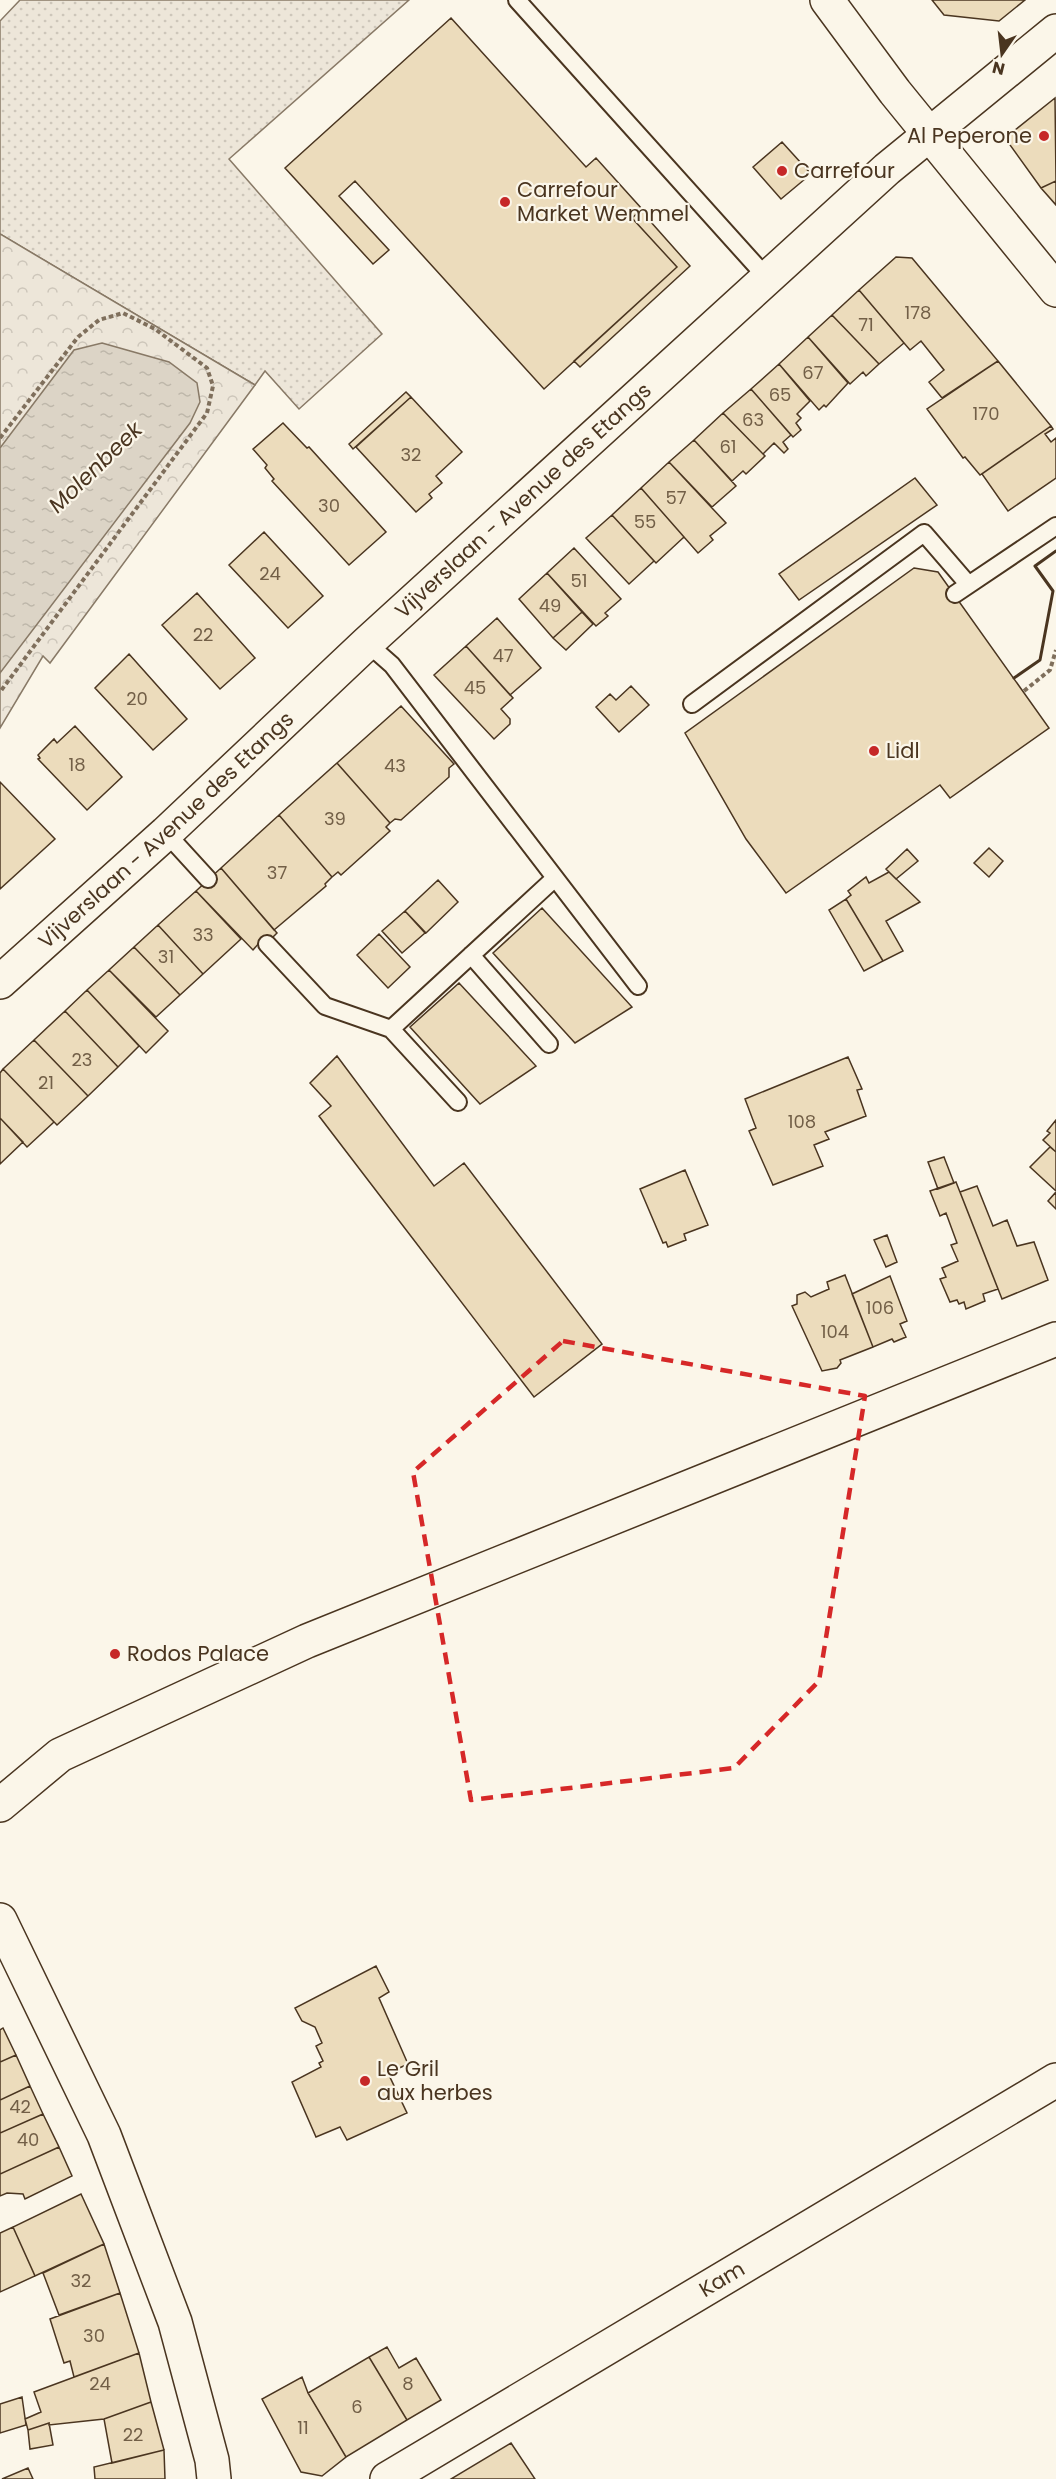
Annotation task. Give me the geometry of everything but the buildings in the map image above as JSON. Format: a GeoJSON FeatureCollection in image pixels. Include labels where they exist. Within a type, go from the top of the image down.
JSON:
{"type":"FeatureCollection","features":[{"type":"Feature","properties":{"kind":"street"},"geometry":{"type":"LineString","coordinates":[[827,0],[895,92],[1056,290]]}},
{"type":"Feature","properties":{"kind":"street","name":"Vijverslaan - Avenue des Etangs"},"geometry":{"type":"LineString","coordinates":[[0,982],[166,833],[367,643],[887,169],[1056,31]]}},
{"type":"Feature","properties":{"kind":"street"},"geometry":{"type":"LineString","coordinates":[[0,1805],[60,1755],[307,1641],[1056,1339]]}},
{"type":"Feature","properties":{"kind":"street"},"geometry":{"type":"LineString","coordinates":[[0,1920],[104,2135],[175,2322],[212,2460],[214,2479]]}},
{"type":"Feature","properties":{"kind":"street","name":"Kam"},"geometry":{"type":"LineString","coordinates":[[387,2479],[1056,2080]]}},
{"type":"Feature","properties":{"kind":"lane"},"geometry":{"type":"LineString","coordinates":[[517,0],[768,279]]}},
{"type":"Feature","properties":{"kind":"lane"},"geometry":{"type":"LineString","coordinates":[[692,704],[924,533],[962,589],[1056,526]]}},
{"type":"Feature","properties":{"kind":"lane"},"geometry":{"type":"LineString","coordinates":[[367,643],[392,666],[638,986]]}},
{"type":"Feature","properties":{"kind":"lane"},"geometry":{"type":"LineString","coordinates":[[166,833],[208,879]]}},
{"type":"Feature","properties":{"kind":"lane"},"geometry":{"type":"LineString","coordinates":[[391,1029],[555,878]]}},
{"type":"Feature","properties":{"kind":"lane"},"geometry":{"type":"LineString","coordinates":[[267,944],[325,1006],[391,1029],[459,1102]]}},
{"type":"Feature","properties":{"kind":"lane"},"geometry":{"type":"LineString","coordinates":[[471,955],[549,1044]]}},
{"type":"Feature","properties":{"kind":"path"},"geometry":{"type":"LineString","coordinates":[[0,438],[78,337],[106,316],[123,313],[155,329],[207,368],[213,386],[207,413],[0,692]]}},
{"type":"Feature","properties":{"kind":"path"},"geometry":{"type":"LineString","coordinates":[[1024,691],[1050,670],[1056,650]]}},
{"type":"Feature","properties":{"kind":"highlighted area"},"geometry":{"type":"Polygon","coordinates":[[[563,1341],[865,1396],[819,1681],[734,1768],[471,1800],[413,1472],[563,1341]]]}},
{"type":"Feature","properties":{"kind":"green space"},"geometry":{"type":"Polygon","coordinates":[[[20,0],[409,0],[229,159],[382,334],[299,409],[265,371],[255,385],[0,234],[0,21],[20,0]]]}},
{"type":"Feature","properties":{"kind":"green space"},"geometry":{"type":"Polygon","coordinates":[[[0,234],[255,385],[50,663],[43,656],[0,728],[0,234]]]}},
{"type":"Feature","properties":{"kind":"water","name":"Molenbeek"},"geometry":{"type":"Polygon","coordinates":[[[102,343],[169,362],[197,383],[200,402],[190,423],[0,673],[0,448],[74,350],[102,343]]]}},
{"type":"Feature","properties":{"kind":"wall"},"geometry":{"type":"LineString","coordinates":[[1014,678],[1040,660],[1053,591],[1035,566],[1056,551]]}},
{"type":"Feature","properties":{"kind":"place","name":"Al Peperone"},"geometry":{"type":"Point","coordinates":[1044,136]}},
{"type":"Feature","properties":{"kind":"place","name":"Carrefour"},"geometry":{"type":"Point","coordinates":[782,171]}},
{"type":"Feature","properties":{"kind":"place","name":"Carrefour Market Wemmel"},"geometry":{"type":"Point","coordinates":[505,202]}},
{"type":"Feature","properties":{"kind":"place","name":"Lidl"},"geometry":{"type":"Point","coordinates":[874,751]}},
{"type":"Feature","properties":{"kind":"place","name":"Rodos Palace"},"geometry":{"type":"Point","coordinates":[115,1654]}},
{"type":"Feature","properties":{"kind":"place","name":"Le Gril aux herbes"},"geometry":{"type":"Point","coordinates":[365,2081]}}]}
